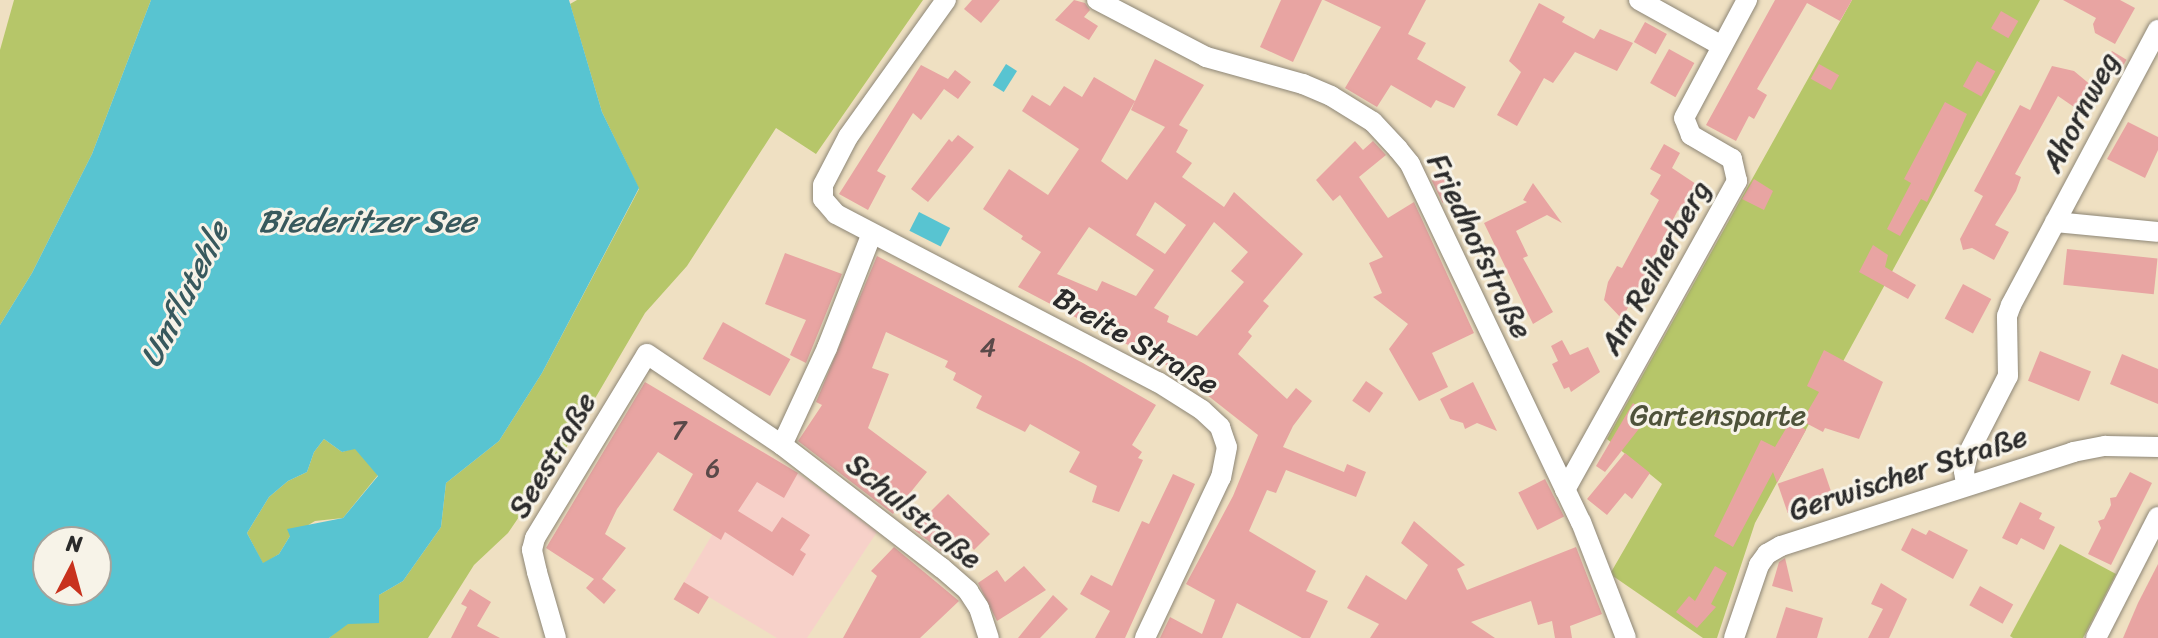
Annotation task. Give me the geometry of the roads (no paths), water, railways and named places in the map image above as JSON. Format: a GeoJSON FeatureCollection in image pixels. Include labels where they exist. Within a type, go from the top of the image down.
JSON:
{"type":"FeatureCollection","features":[{"type":"Feature","properties":{"kind":"street","name":"Breite Straße"},"geometry":{"type":"LineString","coordinates":[[946,0],[848,137],[825,182],[822,197],[829,209],[872,233],[1158,382],[1202,410],[1220,427],[1227,447],[1221,477],[1145,638]]}},
{"type":"Feature","properties":{"kind":"street","name":"Friedhofstraße"},"geometry":{"type":"LineString","coordinates":[[1097,0],[1206,57],[1303,84],[1331,96],[1386,135],[1410,164],[1565,490],[1626,638]]}},
{"type":"Feature","properties":{"kind":"street"},"geometry":{"type":"LineString","coordinates":[[1639,0],[1722,46]]}},
{"type":"Feature","properties":{"kind":"street","name":"Am Reiherberg"},"geometry":{"type":"LineString","coordinates":[[1565,490],[1737,181],[1732,159],[1691,135],[1684,122],[1685,113],[1747,0]]}},
{"type":"Feature","properties":{"kind":"street","name":"Ahornweg"},"geometry":{"type":"LineString","coordinates":[[1966,484],[1964,471],[1968,454],[2008,376],[2007,316],[2158,30]]}},
{"type":"Feature","properties":{"kind":"street","name":"Ahornweg"},"geometry":{"type":"LineString","coordinates":[[2055,222],[2158,232]]}},
{"type":"Feature","properties":{"kind":"street"},"geometry":{"type":"LineString","coordinates":[[782,445],[827,348],[872,233]]}},
{"type":"Feature","properties":{"kind":"street","name":"Schulstraße"},"geometry":{"type":"LineString","coordinates":[[647,354],[866,506],[968,591],[979,608],[989,638]]}},
{"type":"Feature","properties":{"kind":"street","name":"Seestraße"},"geometry":{"type":"LineString","coordinates":[[556,638],[532,550],[535,538],[647,354]]}},
{"type":"Feature","properties":{"kind":"street","name":"Gerwischer Straße"},"geometry":{"type":"LineString","coordinates":[[1734,638],[1757,570],[1773,549],[1966,484],[2094,447],[2158,447]]}},
{"type":"Feature","properties":{"kind":"street"},"geometry":{"type":"LineString","coordinates":[[2096,638],[2158,517]]}},
{"type":"Feature","properties":{"kind":"water","name":"Biederitzer See"},"geometry":{"type":"Polygon","coordinates":[[[151,0],[569,0],[602,112],[639,188],[542,373],[499,441],[446,483],[441,527],[403,581],[379,595],[379,623],[348,624],[329,638],[0,638],[0,325],[32,273],[92,154],[151,0]],[[324,439],[314,452],[307,472],[288,481],[269,497],[247,533],[263,563],[279,554],[290,536],[287,529],[343,518],[378,476],[355,449],[342,452],[324,439]]]}},
{"type":"Feature","properties":{"kind":"water"},"geometry":{"type":"Polygon","coordinates":[[[1006,64],[1017,71],[1004,92],[993,85],[1006,64]]]}},
{"type":"Feature","properties":{"kind":"water"},"geometry":{"type":"Polygon","coordinates":[[[919,212],[950,228],[941,247],[909,231],[919,212]]]}},
{"type":"Feature","properties":{"kind":"water label","name":"Umflutehle"},"geometry":{"type":"Point","coordinates":[185,295]}},
{"type":"Feature","properties":{"kind":"park label","name":"Gartensparte"},"geometry":{"type":"Point","coordinates":[1718,415]}}]}
